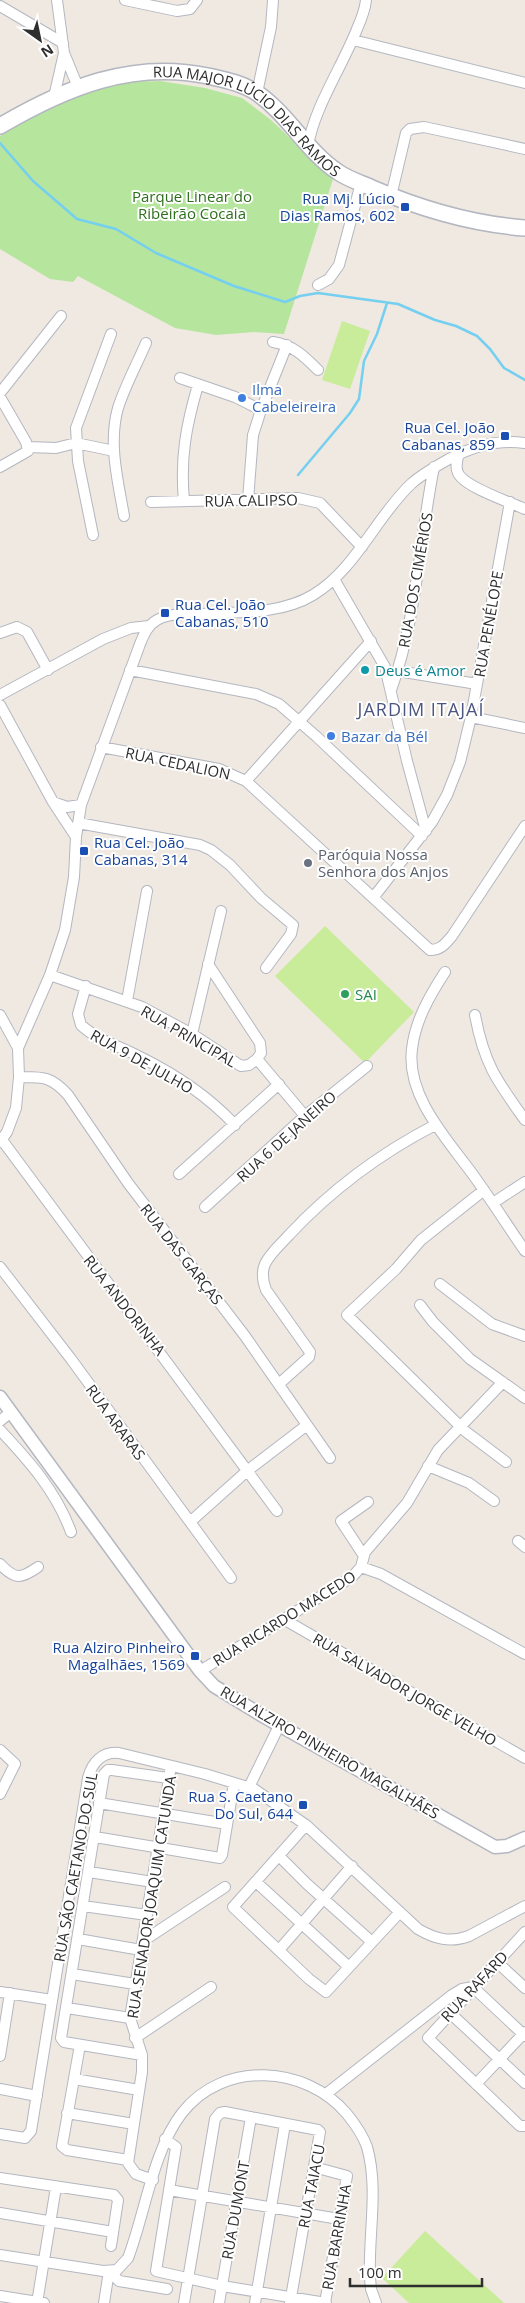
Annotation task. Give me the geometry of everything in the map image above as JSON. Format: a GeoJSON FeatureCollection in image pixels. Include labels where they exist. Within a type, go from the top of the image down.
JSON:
{"type":"FeatureCollection","features":[{"type":"Feature","properties":{"kind":"main road","name":"RUA MAJOR LÚCIO DIAS RAMOS"},"geometry":{"type":"LineString","coordinates":[[0,126],[54,97],[78,87],[126,74],[188,72],[237,82],[257,93],[304,130],[308,146],[340,174],[391,196],[464,220],[525,228]]}},
{"type":"Feature","properties":{"kind":"street"},"geometry":{"type":"LineString","coordinates":[[57,0],[64,48],[78,87]]}},
{"type":"Feature","properties":{"kind":"street"},"geometry":{"type":"LineString","coordinates":[[125,0],[176,11],[190,9],[197,0]]}},
{"type":"Feature","properties":{"kind":"street"},"geometry":{"type":"LineString","coordinates":[[257,93],[270,27],[273,0]]}},
{"type":"Feature","properties":{"kind":"street"},"geometry":{"type":"LineString","coordinates":[[304,130],[353,40],[365,8],[366,0]]}},
{"type":"Feature","properties":{"kind":"street"},"geometry":{"type":"LineString","coordinates":[[0,6],[64,48]]}},
{"type":"Feature","properties":{"kind":"street"},"geometry":{"type":"LineString","coordinates":[[353,40],[525,83]]}},
{"type":"Feature","properties":{"kind":"street"},"geometry":{"type":"LineString","coordinates":[[54,97],[64,48]]}},
{"type":"Feature","properties":{"kind":"street"},"geometry":{"type":"LineString","coordinates":[[391,196],[406,133],[410,129],[424,127],[525,149]]}},
{"type":"Feature","properties":{"kind":"street"},"geometry":{"type":"LineString","coordinates":[[318,285],[329,279],[339,265],[362,183]]}},
{"type":"Feature","properties":{"kind":"street"},"geometry":{"type":"LineString","coordinates":[[0,393],[61,316]]}},
{"type":"Feature","properties":{"kind":"street"},"geometry":{"type":"LineString","coordinates":[[92,535],[76,444],[76,428],[84,402],[111,334]]}},
{"type":"Feature","properties":{"kind":"street"},"geometry":{"type":"LineString","coordinates":[[273,342],[287,345],[303,355],[318,370]]}},
{"type":"Feature","properties":{"kind":"street"},"geometry":{"type":"LineString","coordinates":[[124,516],[114,451],[118,408],[146,343]]}},
{"type":"Feature","properties":{"kind":"street"},"geometry":{"type":"LineString","coordinates":[[248,500],[253,435],[287,345]]}},
{"type":"Feature","properties":{"kind":"street"},"geometry":{"type":"LineString","coordinates":[[180,378],[234,397],[261,410]]}},
{"type":"Feature","properties":{"kind":"street"},"geometry":{"type":"LineString","coordinates":[[184,501],[182,453],[189,414],[198,385]]}},
{"type":"Feature","properties":{"kind":"street"},"geometry":{"type":"LineString","coordinates":[[0,398],[28,447],[26,454],[0,467]]}},
{"type":"Feature","properties":{"kind":"street"},"geometry":{"type":"LineString","coordinates":[[1,1141],[11,1123],[16,1108],[18,1048],[50,975],[69,911],[81,805],[130,670],[149,626],[155,621],[169,616],[287,607],[314,595],[334,579],[362,547],[410,485],[434,467],[459,454],[500,441],[525,443]]}},
{"type":"Feature","properties":{"kind":"street"},"geometry":{"type":"LineString","coordinates":[[28,447],[56,448],[76,444],[114,451]]}},
{"type":"Feature","properties":{"kind":"street"},"geometry":{"type":"LineString","coordinates":[[459,454],[456,466],[462,478],[470,484],[525,509]]}},
{"type":"Feature","properties":{"kind":"street","name":"RUA DOS CIMÉRIOS"},"geometry":{"type":"LineString","coordinates":[[391,691],[398,671],[417,575],[434,467]]}},
{"type":"Feature","properties":{"kind":"street","name":"RUA CALIPSO"},"geometry":{"type":"LineString","coordinates":[[151,502],[298,498],[317,501],[362,547]]}},
{"type":"Feature","properties":{"kind":"street","name":"RUA PENÉLOPE"},"geometry":{"type":"LineString","coordinates":[[373,898],[424,834],[447,795],[460,762],[471,717],[510,502]]}},
{"type":"Feature","properties":{"kind":"street"},"geometry":{"type":"LineString","coordinates":[[334,579],[385,667],[424,834]]}},
{"type":"Feature","properties":{"kind":"street"},"geometry":{"type":"LineString","coordinates":[[0,695],[119,632],[149,626]]}},
{"type":"Feature","properties":{"kind":"street"},"geometry":{"type":"LineString","coordinates":[[0,633],[17,627],[27,632],[48,670]]}},
{"type":"Feature","properties":{"kind":"street"},"geometry":{"type":"LineString","coordinates":[[246,781],[371,641]]}},
{"type":"Feature","properties":{"kind":"street"},"geometry":{"type":"LineString","coordinates":[[130,670],[256,694],[279,704],[424,834]]}},
{"type":"Feature","properties":{"kind":"street"},"geometry":{"type":"LineString","coordinates":[[398,671],[477,684]]}},
{"type":"Feature","properties":{"kind":"street"},"geometry":{"type":"LineString","coordinates":[[0,705],[53,802],[76,837]]}},
{"type":"Feature","properties":{"kind":"street"},"geometry":{"type":"LineString","coordinates":[[471,717],[525,728]]}},
{"type":"Feature","properties":{"kind":"street","name":"RUA CEDALION"},"geometry":{"type":"LineString","coordinates":[[101,748],[219,769],[246,781],[430,950],[443,947],[452,936],[525,826]]}},
{"type":"Feature","properties":{"kind":"street"},"geometry":{"type":"LineString","coordinates":[[53,802],[66,807],[81,805]]}},
{"type":"Feature","properties":{"kind":"street"},"geometry":{"type":"LineString","coordinates":[[78,823],[200,845],[220,856],[261,898],[293,925],[291,934],[266,968]]}},
{"type":"Feature","properties":{"kind":"street"},"geometry":{"type":"LineString","coordinates":[[127,1001],[147,890]]}},
{"type":"Feature","properties":{"kind":"street"},"geometry":{"type":"LineString","coordinates":[[192,1034],[221,911]]}},
{"type":"Feature","properties":{"kind":"street"},"geometry":{"type":"LineString","coordinates":[[208,964],[260,1043],[262,1048],[257,1059]]}},
{"type":"Feature","properties":{"kind":"street"},"geometry":{"type":"LineString","coordinates":[[445,972],[423,1010],[412,1048],[412,1070],[435,1125],[484,1190],[525,1251]]}},
{"type":"Feature","properties":{"kind":"street","name":"RUA PRINCIPAL"},"geometry":{"type":"LineString","coordinates":[[50,975],[127,1001],[192,1034],[241,1066],[249,1065],[257,1059],[305,1116]]}},
{"type":"Feature","properties":{"kind":"street","name":"RUA 9 DE JULHO"},"geometry":{"type":"LineString","coordinates":[[86,986],[78,1014],[81,1026],[97,1037],[168,1072],[205,1097],[234,1125]]}},
{"type":"Feature","properties":{"kind":"street"},"geometry":{"type":"LineString","coordinates":[[0,1015],[18,1048]]}},
{"type":"Feature","properties":{"kind":"street"},"geometry":{"type":"LineString","coordinates":[[475,1015],[480,1043],[492,1072],[525,1120]]}},
{"type":"Feature","properties":{"kind":"street","name":"RUA 6 DE JANEIRO"},"geometry":{"type":"LineString","coordinates":[[205,1207],[305,1116],[367,1066]]}},
{"type":"Feature","properties":{"kind":"street","name":"RUA DAS GARÇAS"},"geometry":{"type":"LineString","coordinates":[[18,1077],[48,1079],[58,1085],[68,1095],[128,1183],[279,1384],[330,1458]]}},
{"type":"Feature","properties":{"kind":"street"},"geometry":{"type":"LineString","coordinates":[[179,1174],[279,1084]]}},
{"type":"Feature","properties":{"kind":"street"},"geometry":{"type":"LineString","coordinates":[[279,1384],[309,1357],[310,1352],[266,1290],[263,1270],[269,1256],[312,1211],[332,1194],[382,1156],[435,1125]]}},
{"type":"Feature","properties":{"kind":"street","name":"RUA ANDORINHA"},"geometry":{"type":"LineString","coordinates":[[1,1141],[72,1237],[150,1337],[277,1511]]}},
{"type":"Feature","properties":{"kind":"street"},"geometry":{"type":"LineString","coordinates":[[492,1203],[525,1182]]}},
{"type":"Feature","properties":{"kind":"street"},"geometry":{"type":"LineString","coordinates":[[484,1190],[422,1240],[396,1269],[348,1316],[460,1426],[506,1462]]}},
{"type":"Feature","properties":{"kind":"street","name":"RUA ARARAS"},"geometry":{"type":"LineString","coordinates":[[0,1267],[71,1359],[231,1578]]}},
{"type":"Feature","properties":{"kind":"street"},"geometry":{"type":"LineString","coordinates":[[440,1284],[492,1324],[525,1336]]}},
{"type":"Feature","properties":{"kind":"street"},"geometry":{"type":"LineString","coordinates":[[420,1305],[459,1350],[525,1398]]}},
{"type":"Feature","properties":{"kind":"street"},"geometry":{"type":"LineString","coordinates":[[361,1567],[364,1556],[407,1503],[428,1466],[447,1439],[503,1382]]}},
{"type":"Feature","properties":{"kind":"street","name":"RUA ALZIRO PINHEIRO MAGALHÃES"},"geometry":{"type":"LineString","coordinates":[[0,1398],[200,1671],[219,1689],[279,1726],[495,1846],[507,1846],[525,1838]]}},
{"type":"Feature","properties":{"kind":"street"},"geometry":{"type":"LineString","coordinates":[[0,1421],[11,1412]]}},
{"type":"Feature","properties":{"kind":"street"},"geometry":{"type":"LineString","coordinates":[[190,1522],[247,1471],[307,1425]]}},
{"type":"Feature","properties":{"kind":"street"},"geometry":{"type":"LineString","coordinates":[[0,1430],[45,1480],[71,1532]]}},
{"type":"Feature","properties":{"kind":"street"},"geometry":{"type":"LineString","coordinates":[[428,1466],[469,1483],[494,1501]]}},
{"type":"Feature","properties":{"kind":"street"},"geometry":{"type":"LineString","coordinates":[[364,1556],[341,1521],[368,1502]]}},
{"type":"Feature","properties":{"kind":"street"},"geometry":{"type":"LineString","coordinates":[[0,1564],[16,1576],[22,1576],[38,1567]]}},
{"type":"Feature","properties":{"kind":"street","name":"RUA RICARDO MACEDO"},"geometry":{"type":"LineString","coordinates":[[200,1671],[352,1577],[361,1567],[381,1574],[525,1654]]}},
{"type":"Feature","properties":{"kind":"street","name":"RUA SALVADOR JORGE VELHO"},"geometry":{"type":"LineString","coordinates":[[285,1620],[525,1758]]}},
{"type":"Feature","properties":{"kind":"street"},"geometry":{"type":"LineString","coordinates":[[249,1787],[279,1726]]}},
{"type":"Feature","properties":{"kind":"street"},"geometry":{"type":"LineString","coordinates":[[0,1750],[15,1764],[0,1794]]}},
{"type":"Feature","properties":{"kind":"street","name":"RUA SÃO CAETANO DO SUL"},"geometry":{"type":"LineString","coordinates":[[0,2135],[26,2138],[31,2131],[90,1770],[100,1757],[112,1752],[205,1774],[249,1787],[272,1800],[306,1825],[418,1929],[434,1938],[459,1940],[490,1926],[525,1906]]}},
{"type":"Feature","properties":{"kind":"street","name":"RUA SENADOR JOAQUIM CATUNDA"},"geometry":{"type":"LineString","coordinates":[[142,2055],[130,2018],[171,1766]]}},
{"type":"Feature","properties":{"kind":"street","name":"RUA SÃO CAETANO DO SUL"},"geometry":{"type":"LineString","coordinates":[[80,2045],[64,2042],[61,2038],[104,1774],[108,1770],[168,1778]]}},
{"type":"Feature","properties":{"kind":"street"},"geometry":{"type":"LineString","coordinates":[[95,1837],[220,1858],[228,1824],[234,1783]]}},
{"type":"Feature","properties":{"kind":"street"},"geometry":{"type":"LineString","coordinates":[[99,1803],[228,1824]]}},
{"type":"Feature","properties":{"kind":"street"},"geometry":{"type":"LineString","coordinates":[[306,1825],[234,1908],[324,1992],[328,1990],[400,1912]]}},
{"type":"Feature","properties":{"kind":"street"},"geometry":{"type":"LineString","coordinates":[[279,1856],[372,1942]]}},
{"type":"Feature","properties":{"kind":"street"},"geometry":{"type":"LineString","coordinates":[[279,1950],[352,1866]]}},
{"type":"Feature","properties":{"kind":"street"},"geometry":{"type":"LineString","coordinates":[[89,1872],[153,1882]]}},
{"type":"Feature","properties":{"kind":"street"},"geometry":{"type":"LineString","coordinates":[[256,1882],[349,1967]]}},
{"type":"Feature","properties":{"kind":"street"},"geometry":{"type":"LineString","coordinates":[[78,1939],[142,1946],[225,1887]]}},
{"type":"Feature","properties":{"kind":"street"},"geometry":{"type":"LineString","coordinates":[[83,1906],[147,1915]]}},
{"type":"Feature","properties":{"kind":"street","name":"RUA RAFARD"},"geometry":{"type":"LineString","coordinates":[[476,2084],[430,2042],[428,2036],[523,1936]]}},
{"type":"Feature","properties":{"kind":"street"},"geometry":{"type":"LineString","coordinates":[[497,1962],[525,1988]]}},
{"type":"Feature","properties":{"kind":"street"},"geometry":{"type":"LineString","coordinates":[[72,1974],[135,1984]]}},
{"type":"Feature","properties":{"kind":"street"},"geometry":{"type":"LineString","coordinates":[[135,2038],[211,1987]]}},
{"type":"Feature","properties":{"kind":"street"},"geometry":{"type":"LineString","coordinates":[[326,2094],[452,1995],[473,1987],[524,2034],[476,2084],[520,2126],[525,2126]]}},
{"type":"Feature","properties":{"kind":"street"},"geometry":{"type":"LineString","coordinates":[[0,2056],[5,1993],[52,2000]]}},
{"type":"Feature","properties":{"kind":"street"},"geometry":{"type":"LineString","coordinates":[[67,2008],[130,2018]]}},
{"type":"Feature","properties":{"kind":"street"},"geometry":{"type":"LineString","coordinates":[[450,2012],[525,2083]]}},
{"type":"Feature","properties":{"kind":"street"},"geometry":{"type":"LineString","coordinates":[[128,2160],[67,2150],[61,2142],[80,2045],[142,2055],[139,2090],[128,2160],[133,2172],[153,2180]]}},
{"type":"Feature","properties":{"kind":"street"},"geometry":{"type":"LineString","coordinates":[[0,2255],[109,2271],[117,2270],[128,2258],[165,2139],[192,2101],[218,2084],[234,2078],[251,2075],[290,2078],[326,2094],[353,2121],[366,2145],[373,2179],[370,2278],[376,2303]]}},
{"type":"Feature","properties":{"kind":"street"},"geometry":{"type":"LineString","coordinates":[[74,2080],[139,2090]]}},
{"type":"Feature","properties":{"kind":"street"},"geometry":{"type":"LineString","coordinates":[[0,2089],[37,2096]]}},
{"type":"Feature","properties":{"kind":"street"},"geometry":{"type":"LineString","coordinates":[[67,2113],[134,2124]]}},
{"type":"Feature","properties":{"kind":"street","name":"RUA TAIACU"},"geometry":{"type":"LineString","coordinates":[[203,2196],[215,2119],[220,2113],[251,2117],[319,2131],[321,2135],[290,2300]]}},
{"type":"Feature","properties":{"kind":"street","name":"RUA DUMONT"},"geometry":{"type":"LineString","coordinates":[[219,2303],[251,2117]]}},
{"type":"Feature","properties":{"kind":"street"},"geometry":{"type":"LineString","coordinates":[[255,2303],[285,2124]]}},
{"type":"Feature","properties":{"kind":"street"},"geometry":{"type":"LineString","coordinates":[[165,2139],[176,2147],[155,2270],[290,2300],[325,2303]]}},
{"type":"Feature","properties":{"kind":"street","name":"RUA BARRINHA"},"geometry":{"type":"LineString","coordinates":[[314,2167],[346,2176],[325,2303]]}},
{"type":"Feature","properties":{"kind":"street"},"geometry":{"type":"LineString","coordinates":[[0,2178],[116,2197],[111,2246]]}},
{"type":"Feature","properties":{"kind":"street"},"geometry":{"type":"LineString","coordinates":[[0,2296],[39,2303],[43,2262],[56,2188]]}},
{"type":"Feature","properties":{"kind":"street"},"geometry":{"type":"LineString","coordinates":[[169,2190],[339,2219]]}},
{"type":"Feature","properties":{"kind":"street"},"geometry":{"type":"LineString","coordinates":[[184,2303],[203,2196]]}},
{"type":"Feature","properties":{"kind":"street"},"geometry":{"type":"LineString","coordinates":[[0,2213],[113,2232]]}},
{"type":"Feature","properties":{"kind":"street"},"geometry":{"type":"LineString","coordinates":[[109,2271],[119,2281],[167,2289]]}},
{"type":"Feature","properties":{"kind":"street"},"geometry":{"type":"LineString","coordinates":[[104,2303],[109,2271]]}},
{"type":"Feature","properties":{"kind":"green space","name":"Parque Linear do Ribeirão Cocaia"},"geometry":{"type":"Polygon","coordinates":[[[160,81],[205,88],[242,98],[271,120],[333,179],[284,334],[254,332],[216,335],[175,328],[78,276],[73,282],[50,279],[0,249],[0,136],[55,105],[84,92],[120,82],[160,81]]]}},
{"type":"Feature","properties":{"kind":"green space"},"geometry":{"type":"Polygon","coordinates":[[[342,321],[370,331],[350,389],[322,380],[342,321]]]}},
{"type":"Feature","properties":{"kind":"green space","name":"SAI"},"geometry":{"type":"Polygon","coordinates":[[[325,926],[414,1012],[365,1063],[275,976],[325,926]]]}},
{"type":"Feature","properties":{"kind":"green space"},"geometry":{"type":"Polygon","coordinates":[[[425,2231],[504,2303],[409,2303],[382,2278],[425,2231]]]}},
{"type":"Feature","properties":{"kind":"waterway"},"geometry":{"type":"LineString","coordinates":[[0,143],[33,181],[77,219],[116,229],[156,253],[234,286],[285,302],[300,296],[318,293],[398,304],[477,336],[490,349],[504,368],[525,380]]}},
{"type":"Feature","properties":{"kind":"waterway"},"geometry":{"type":"LineString","coordinates":[[298,475],[350,413],[359,399],[364,361],[377,334],[387,303]]}},
{"type":"Feature","properties":{"kind":"place","name":"Rua Mj. Lúcio Dias Ramos, 602"},"geometry":{"type":"Point","coordinates":[405,207]}},
{"type":"Feature","properties":{"kind":"place","name":"Ilma Cabeleireira"},"geometry":{"type":"Point","coordinates":[242,398]}},
{"type":"Feature","properties":{"kind":"place","name":"Rua Cel. João Cabanas, 859"},"geometry":{"type":"Point","coordinates":[505,436]}},
{"type":"Feature","properties":{"kind":"place","name":"Rua Cel. João Cabanas, 510"},"geometry":{"type":"Point","coordinates":[165,613]}},
{"type":"Feature","properties":{"kind":"place","name":"Deus é Amor"},"geometry":{"type":"Point","coordinates":[365,670]}},
{"type":"Feature","properties":{"kind":"place","name":"Bazar da Bél"},"geometry":{"type":"Point","coordinates":[331,736]}},
{"type":"Feature","properties":{"kind":"place","name":"Rua Cel. João Cabanas, 314"},"geometry":{"type":"Point","coordinates":[84,851]}},
{"type":"Feature","properties":{"kind":"place","name":"Paróquia Nossa Senhora dos Anjos"},"geometry":{"type":"Point","coordinates":[308,863]}},
{"type":"Feature","properties":{"kind":"place","name":"SAI"},"geometry":{"type":"Point","coordinates":[345,994]}},
{"type":"Feature","properties":{"kind":"place","name":"Rua Alziro Pinheiro Magalhães, 1569"},"geometry":{"type":"Point","coordinates":[195,1656]}},
{"type":"Feature","properties":{"kind":"place","name":"Rua S. Caetano Do Sul, 644"},"geometry":{"type":"Point","coordinates":[303,1805]}},
{"type":"Feature","properties":{"kind":"district","name":"JARDIM ITAJAÍ"},"geometry":{"type":"Point","coordinates":[421,709]}}]}
